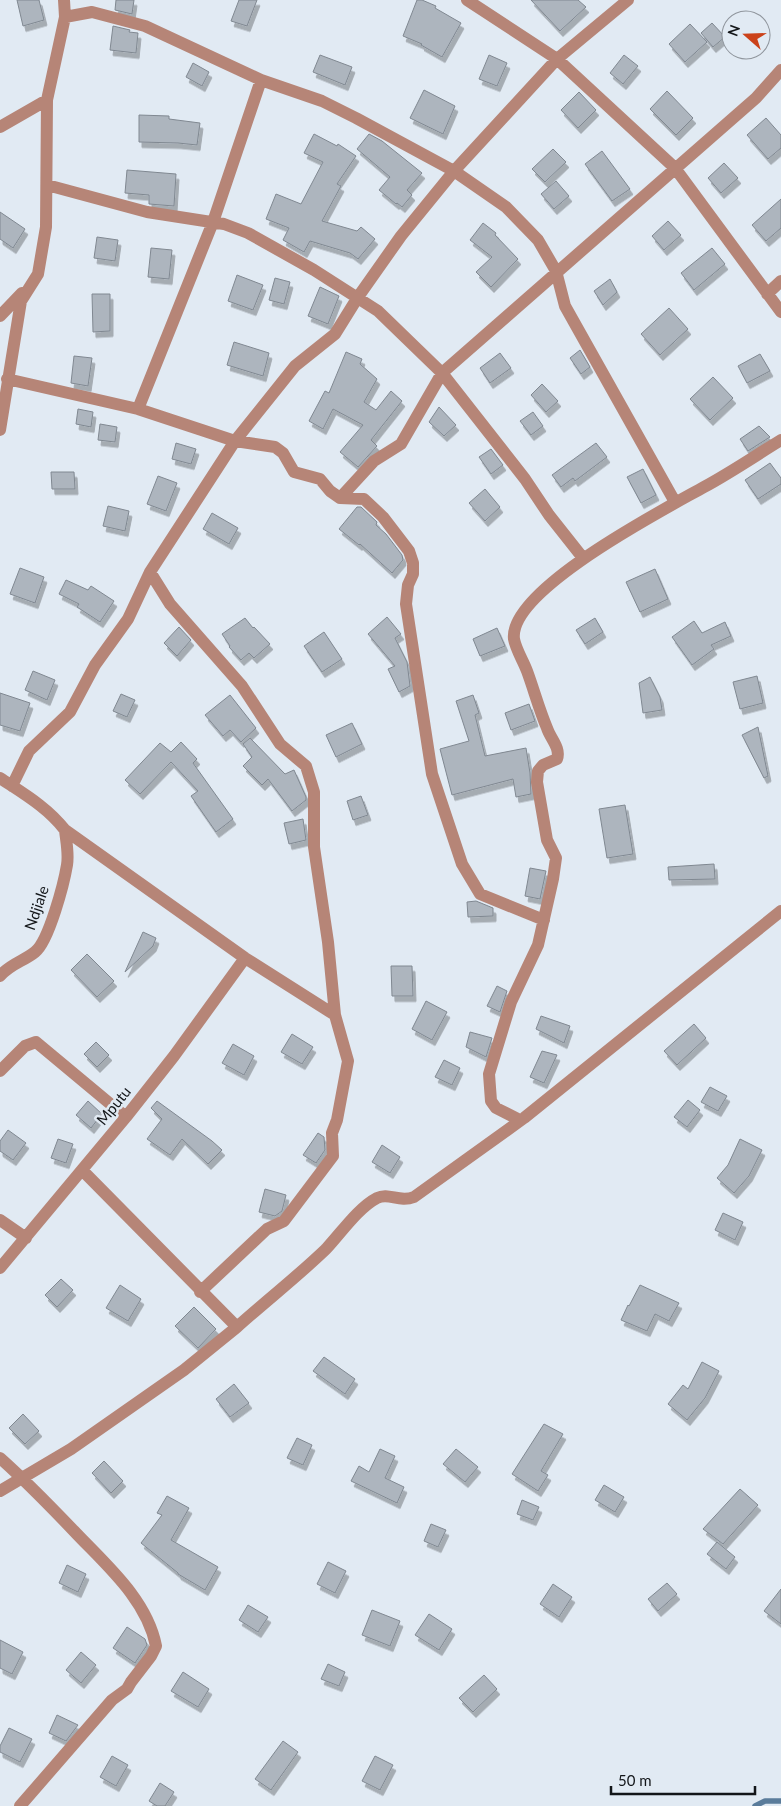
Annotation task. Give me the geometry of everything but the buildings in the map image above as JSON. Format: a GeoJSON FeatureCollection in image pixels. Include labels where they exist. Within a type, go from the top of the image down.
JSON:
{"type":"FeatureCollection","features":[{"type":"Feature","properties":{"kind":"street"},"geometry":{"type":"LineString","coordinates":[[0,430],[21,301],[38,274],[46,227],[47,100],[65,17],[64,0]]}},
{"type":"Feature","properties":{"kind":"street"},"geometry":{"type":"LineString","coordinates":[[467,0],[557,59],[675,168],[781,312]]}},
{"type":"Feature","properties":{"kind":"street"},"geometry":{"type":"LineString","coordinates":[[12,786],[29,751],[70,712],[95,665],[128,618],[150,572],[236,441],[296,366],[334,334],[401,236],[454,171],[557,59],[628,0]]}},
{"type":"Feature","properties":{"kind":"street"},"geometry":{"type":"LineString","coordinates":[[65,17],[92,12],[144,26],[261,80],[322,102],[356,118],[454,171],[506,207],[538,240],[556,271],[565,306],[675,502]]}},
{"type":"Feature","properties":{"kind":"street"},"geometry":{"type":"LineString","coordinates":[[340,498],[374,461],[401,444],[442,373],[556,271],[756,98],[781,70]]}},
{"type":"Feature","properties":{"kind":"street"},"geometry":{"type":"LineString","coordinates":[[138,409],[213,222],[261,80]]}},
{"type":"Feature","properties":{"kind":"street"},"geometry":{"type":"LineString","coordinates":[[0,126],[47,100]]}},
{"type":"Feature","properties":{"kind":"street"},"geometry":{"type":"LineString","coordinates":[[47,185],[147,212],[224,224],[248,233],[358,297],[378,311],[442,373],[525,479],[549,515],[583,558]]}},
{"type":"Feature","properties":{"kind":"street"},"geometry":{"type":"LineString","coordinates":[[0,316],[38,274]]}},
{"type":"Feature","properties":{"kind":"street"},"geometry":{"type":"LineString","coordinates":[[767,294],[781,281]]}},
{"type":"Feature","properties":{"kind":"street"},"geometry":{"type":"LineString","coordinates":[[7,379],[138,409],[236,441],[275,447],[283,452],[294,472],[320,479],[340,498],[364,499],[383,517],[404,542],[413,563],[413,574],[406,591],[406,604],[432,774],[462,864],[480,894],[544,920]]}},
{"type":"Feature","properties":{"kind":"street"},"geometry":{"type":"LineString","coordinates":[[520,1120],[496,1108],[491,1101],[489,1074],[511,1002],[538,945],[544,920],[556,858],[547,840],[538,791],[538,771],[543,765],[557,759],[558,756],[538,700],[516,648],[514,638],[516,628],[526,608],[547,587],[583,558],[781,440]]}},
{"type":"Feature","properties":{"kind":"street"},"geometry":{"type":"LineString","coordinates":[[150,572],[170,604],[242,686],[280,744],[306,766],[314,792],[314,847],[328,942],[335,1015],[348,1061],[337,1120],[332,1133],[333,1156],[284,1221],[267,1230],[200,1292]]}},
{"type":"Feature","properties":{"kind":"street"},"geometry":{"type":"LineString","coordinates":[[0,778],[46,809],[65,830],[244,958],[335,1015]]}},
{"type":"Feature","properties":{"kind":"street","name":"Ndjiale"},"geometry":{"type":"LineString","coordinates":[[0,976],[10,966],[37,951],[45,937],[68,864],[65,830]]}},
{"type":"Feature","properties":{"kind":"street"},"geometry":{"type":"LineString","coordinates":[[0,1491],[71,1449],[184,1370],[325,1250],[367,1205],[379,1197],[406,1200],[414,1197],[520,1120],[781,911]]}},
{"type":"Feature","properties":{"kind":"street","name":"Mputu"},"geometry":{"type":"LineString","coordinates":[[0,1268],[126,1117],[174,1056],[244,958]]}},
{"type":"Feature","properties":{"kind":"street"},"geometry":{"type":"LineString","coordinates":[[0,1071],[26,1046],[36,1042],[126,1117]]}},
{"type":"Feature","properties":{"kind":"street"},"geometry":{"type":"LineString","coordinates":[[82,1170],[236,1327]]}},
{"type":"Feature","properties":{"kind":"street"},"geometry":{"type":"LineString","coordinates":[[0,1220],[26,1238]]}},
{"type":"Feature","properties":{"kind":"street"},"geometry":{"type":"LineString","coordinates":[[0,1458],[23,1477],[119,1579],[140,1606],[148,1620],[156,1646],[127,1689],[112,1700],[20,1806]]}},
{"type":"Feature","properties":{"kind":"waterway"},"geometry":{"type":"LineString","coordinates":[[755,1806],[765,1801],[781,1801]]}}]}
